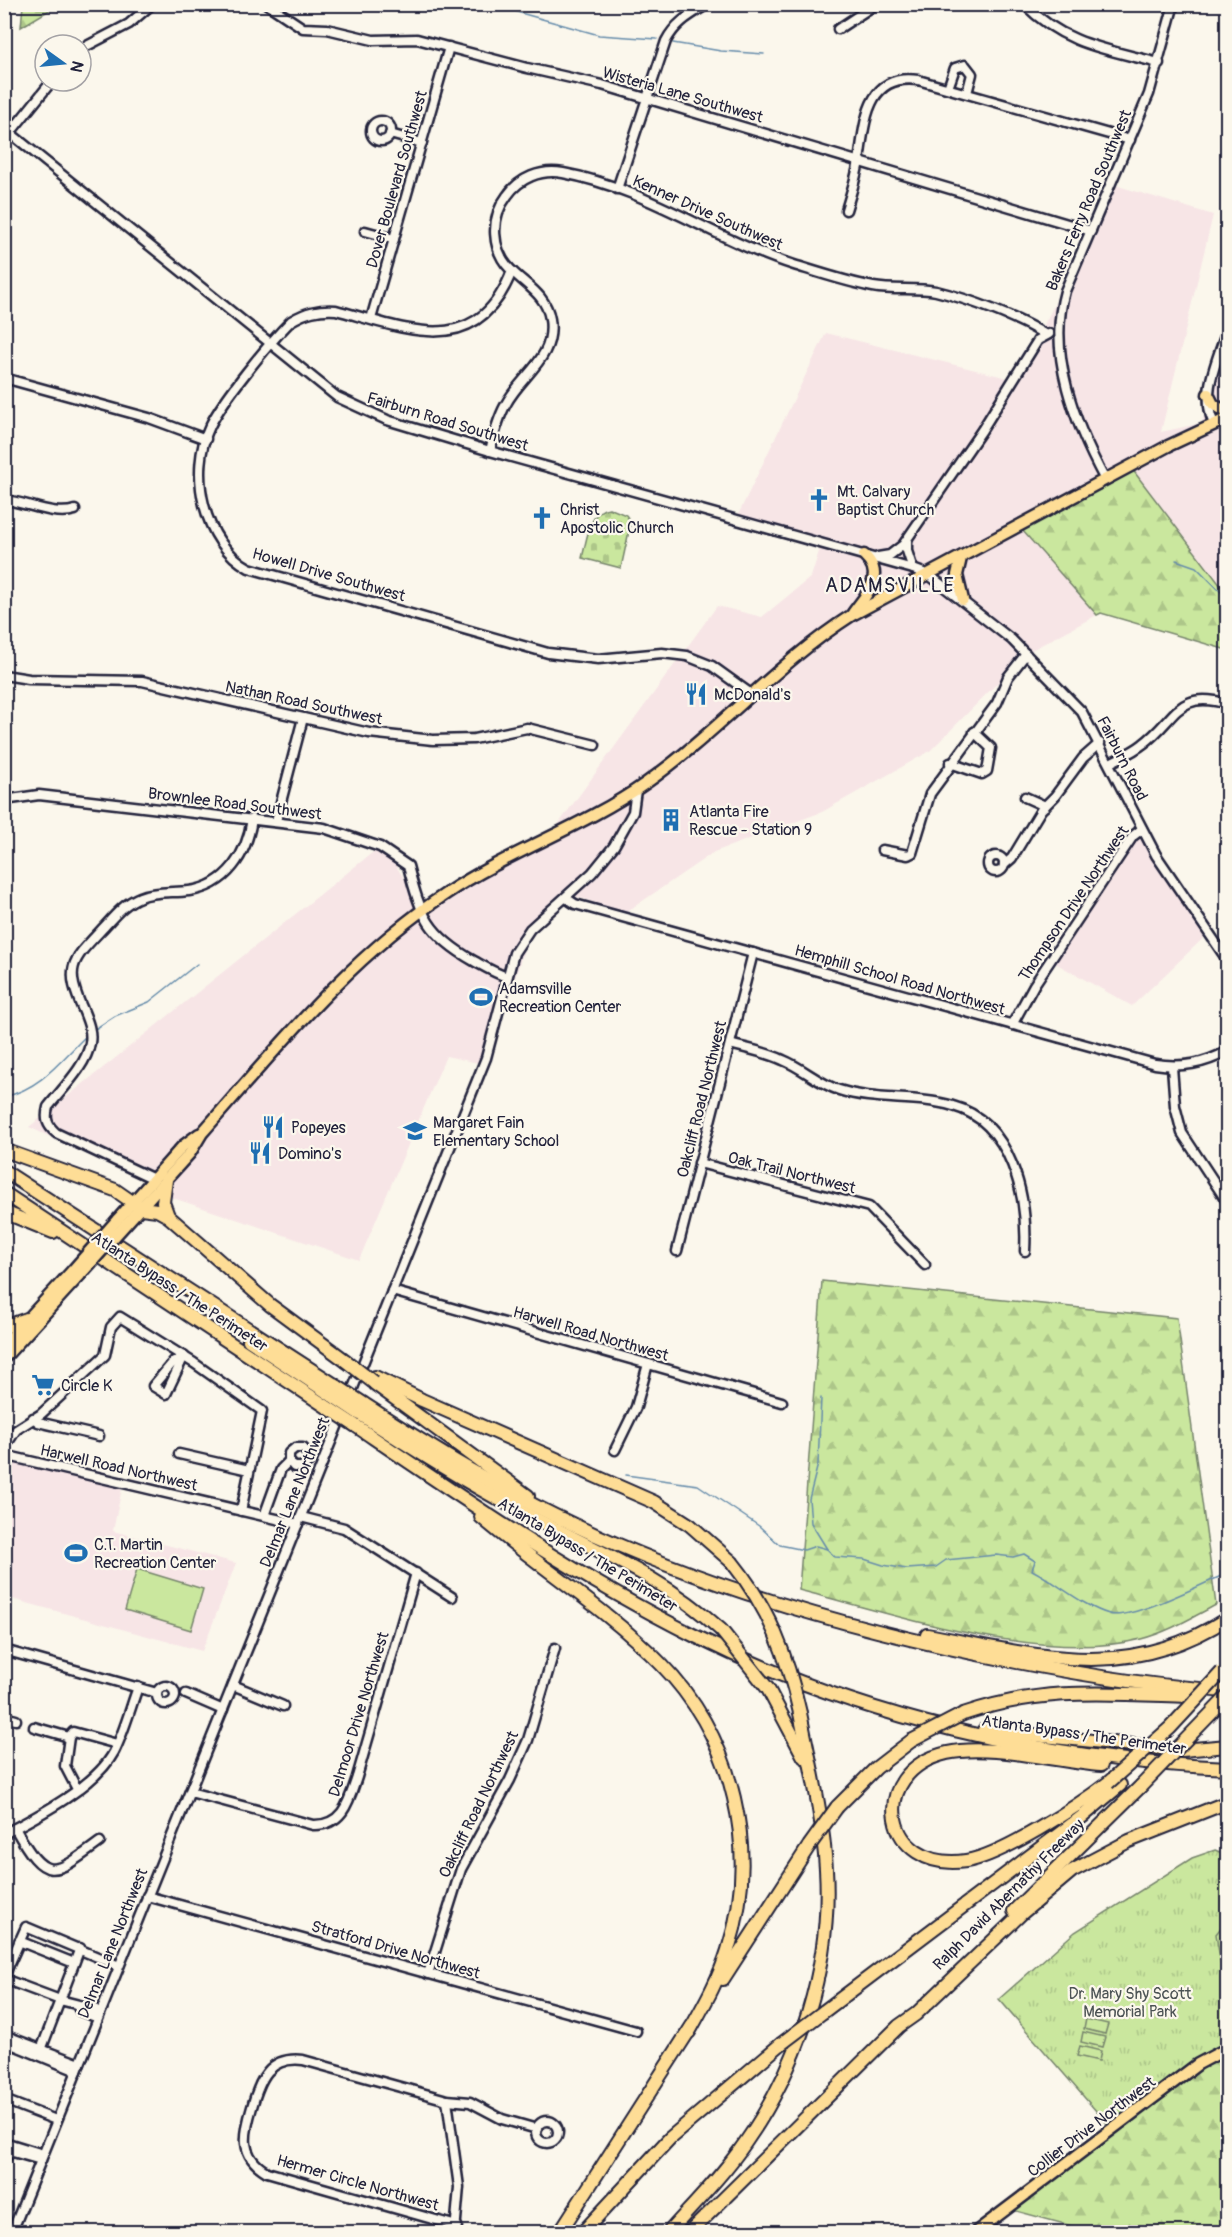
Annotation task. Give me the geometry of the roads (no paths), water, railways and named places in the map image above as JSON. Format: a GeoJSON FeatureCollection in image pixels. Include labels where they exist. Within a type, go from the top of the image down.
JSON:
{"type":"FeatureCollection","features":[{"type":"Feature","properties":{"kind":"highway"},"geometry":{"type":"LineString","coordinates":[[4,1150],[115,1190],[137,1205],[168,1216],[270,1305],[374,1379],[479,1461],[572,1524]]}},
{"type":"Feature","properties":{"kind":"highway","name":"Atlanta Bypass / The Perimeter"},"geometry":{"type":"LineString","coordinates":[[4,1171],[129,1253],[332,1397],[360,1414],[444,1485],[576,1570],[694,1636],[818,1689],[929,1724],[1025,1746],[1168,1766],[1227,1768]]}},
{"type":"Feature","properties":{"kind":"highway"},"geometry":{"type":"LineString","coordinates":[[160,1179],[163,1202],[168,1216]]}},
{"type":"Feature","properties":{"kind":"highway","name":"Atlanta Bypass / The Perimeter"},"geometry":{"type":"LineString","coordinates":[[4,1193],[69,1238],[360,1414],[572,1524],[668,1565],[829,1617],[927,1643],[1018,1662],[1227,1691]]}},
{"type":"Feature","properties":{"kind":"highway"},"geometry":{"type":"LineString","coordinates":[[4,1212],[69,1238]]}},
{"type":"Feature","properties":{"kind":"highway"},"geometry":{"type":"LineString","coordinates":[[4,1327],[27,1319]]}},
{"type":"Feature","properties":{"kind":"highway"},"geometry":{"type":"LineString","coordinates":[[374,1379],[654,1502],[690,1525],[732,1562],[755,1593],[779,1637],[800,1713],[826,1859],[826,1906],[816,1979],[803,2026],[781,2081],[746,2142],[724,2171],[669,2232]]}},
{"type":"Feature","properties":{"kind":"highway"},"geometry":{"type":"LineString","coordinates":[[360,1414],[475,1486],[643,1572],[688,1601],[721,1630],[768,1689],[803,1755],[816,1796]]}},
{"type":"Feature","properties":{"kind":"highway"},"geometry":{"type":"LineString","coordinates":[[444,1485],[658,1661],[700,1713],[720,1753],[734,1796],[740,1830],[740,1894],[734,1930],[722,1966],[689,2032]]}},
{"type":"Feature","properties":{"kind":"highway"},"geometry":{"type":"LineString","coordinates":[[829,1617],[1030,1653],[1084,1660],[1119,1659],[1152,1653],[1200,1635],[1227,1618]]}},
{"type":"Feature","properties":{"kind":"highway"},"geometry":{"type":"LineString","coordinates":[[583,2232],[670,2138],[781,2044],[1083,1816],[1114,1784],[1186,1723],[1226,1671]]}},
{"type":"Feature","properties":{"kind":"highway"},"geometry":{"type":"LineString","coordinates":[[560,2232],[809,1846],[837,1807],[876,1768],[911,1741],[963,1714],[1006,1701],[1045,1694],[1080,1692],[1187,1696],[1210,1690]]}},
{"type":"Feature","properties":{"kind":"highway","name":"Ralph David Abernathy Freeway"},"geometry":{"type":"LineString","coordinates":[[898,2026],[1141,1786],[1227,1696]]}},
{"type":"Feature","properties":{"kind":"highway"},"geometry":{"type":"LineString","coordinates":[[929,1724],[1172,1749],[1227,1746]]}},
{"type":"Feature","properties":{"kind":"highway"},"geometry":{"type":"LineString","coordinates":[[1114,1784],[1005,1848],[969,1861],[939,1861],[921,1855],[900,1835],[893,1812],[896,1794],[908,1773],[926,1761],[947,1753],[976,1751],[1098,1765],[1168,1766]]}},
{"type":"Feature","properties":{"kind":"highway"},"geometry":{"type":"LineString","coordinates":[[690,2232],[898,2026],[916,2014],[1022,1913],[1071,1871],[1130,1841],[1227,1802]]}},
{"type":"Feature","properties":{"kind":"main road"},"geometry":{"type":"LineString","coordinates":[[1208,394],[1213,404],[1227,413]]}},
{"type":"Feature","properties":{"kind":"main road"},"geometry":{"type":"LineString","coordinates":[[4,1358],[160,1179],[190,1153],[202,1132],[331,989],[374,948],[423,910],[477,875],[636,790],[678,759],[804,648],[852,615],[1105,480],[1227,418]]}},
{"type":"Feature","properties":{"kind":"main road"},"geometry":{"type":"LineString","coordinates":[[852,615],[870,590],[875,578],[869,556]]}},
{"type":"Feature","properties":{"kind":"main road"},"geometry":{"type":"LineString","coordinates":[[961,558],[957,575],[963,600]]}},
{"type":"Feature","properties":{"kind":"main road"},"geometry":{"type":"LineString","coordinates":[[4,1345],[27,1319],[77,1273]]}},
{"type":"Feature","properties":{"kind":"main road","name":"Collier Drive Northwest"},"geometry":{"type":"LineString","coordinates":[[976,2232],[1189,2071],[1227,2048]]}},
{"type":"Feature","properties":{"kind":"street"},"geometry":{"type":"LineString","coordinates":[[93,43],[129,24],[153,4]]}},
{"type":"Feature","properties":{"kind":"street","name":"Wisteria Lane Southwest"},"geometry":{"type":"LineString","coordinates":[[267,4],[303,28],[327,29],[373,40],[417,39],[649,98],[1091,231]]}},
{"type":"Feature","properties":{"kind":"street"},"geometry":{"type":"LineString","coordinates":[[617,189],[666,41],[674,27],[708,4]]}},
{"type":"Feature","properties":{"kind":"street"},"geometry":{"type":"LineString","coordinates":[[838,29],[876,4]]}},
{"type":"Feature","properties":{"kind":"street"},"geometry":{"type":"LineString","coordinates":[[1024,4],[1041,21],[1065,36],[1159,63]]}},
{"type":"Feature","properties":{"kind":"street","name":"Bakers Ferry Road Southwest"},"geometry":{"type":"LineString","coordinates":[[1058,331],[1065,291],[1130,140],[1159,63],[1174,4]]}},
{"type":"Feature","properties":{"kind":"street","name":"Dover Boulevard Southwest"},"geometry":{"type":"LineString","coordinates":[[371,319],[449,47]]}},
{"type":"Feature","properties":{"kind":"street"},"geometry":{"type":"LineString","coordinates":[[948,88],[955,68],[965,65],[972,74],[967,93]]}},
{"type":"Feature","properties":{"kind":"street"},"geometry":{"type":"LineString","coordinates":[[846,210],[859,161],[868,108],[882,87],[895,81],[909,78],[1130,140]]}},
{"type":"Feature","properties":{"kind":"street"},"geometry":{"type":"LineString","coordinates":[[7,131],[41,93]]}},
{"type":"Feature","properties":{"kind":"street","name":"Fairburn Road Southwest"},"geometry":{"type":"LineString","coordinates":[[7,131],[337,397],[362,411],[490,451],[869,556],[929,575]]}},
{"type":"Feature","properties":{"kind":"street"},"geometry":{"type":"LineString","coordinates":[[390,134],[422,143]]}},
{"type":"Feature","properties":{"kind":"street","name":"Kenner Drive Southwest"},"geometry":{"type":"LineString","coordinates":[[490,451],[505,405],[518,385],[541,361],[550,336],[550,318],[543,300],[532,286],[512,271],[499,251],[495,226],[501,204],[517,185],[537,174],[556,172],[617,189],[668,208],[742,245],[793,265],[872,287],[935,291],[1001,315],[1046,335]]}},
{"type":"Feature","properties":{"kind":"street"},"geometry":{"type":"LineString","coordinates":[[365,231],[394,239]]}},
{"type":"Feature","properties":{"kind":"street","name":"Howell Drive Southwest"},"geometry":{"type":"LineString","coordinates":[[512,271],[504,291],[493,307],[476,321],[459,329],[423,333],[336,310],[313,311],[291,321],[217,414],[206,439],[201,475],[207,515],[225,551],[249,568],[565,657],[598,659],[662,653],[687,656],[712,666],[751,694]]}},
{"type":"Feature","properties":{"kind":"street"},"geometry":{"type":"LineString","coordinates":[[1214,424],[1208,408],[1208,394],[1227,327]]}},
{"type":"Feature","properties":{"kind":"street"},"geometry":{"type":"LineString","coordinates":[[869,556],[890,555],[900,549],[982,430],[1033,348],[1046,335],[1058,331],[1078,424],[1105,480]]}},
{"type":"Feature","properties":{"kind":"street"},"geometry":{"type":"LineString","coordinates":[[4,378],[149,418],[206,439]]}},
{"type":"Feature","properties":{"kind":"street"},"geometry":{"type":"LineString","coordinates":[[4,500],[22,502],[64,514],[75,510]]}},
{"type":"Feature","properties":{"kind":"street"},"geometry":{"type":"LineString","coordinates":[[907,540],[907,551],[913,569]]}},
{"type":"Feature","properties":{"kind":"street","name":"Fairburn Road"},"geometry":{"type":"LineString","coordinates":[[929,575],[963,600],[1026,654],[1071,698],[1100,743],[1142,829],[1171,879],[1227,961]]}},
{"type":"Feature","properties":{"kind":"street"},"geometry":{"type":"LineString","coordinates":[[882,850],[908,855],[912,853],[930,794],[950,763],[997,703],[1008,677],[1026,654]]}},
{"type":"Feature","properties":{"kind":"street","name":"Nathan Road Southwest"},"geometry":{"type":"LineString","coordinates":[[4,675],[29,679],[142,681],[369,733],[433,740],[474,740],[527,728],[595,745]]}},
{"type":"Feature","properties":{"kind":"street"},"geometry":{"type":"LineString","coordinates":[[1110,763],[1143,744],[1184,704],[1204,699],[1227,704]]}},
{"type":"Feature","properties":{"kind":"street"},"geometry":{"type":"LineString","coordinates":[[276,821],[303,718]]}},
{"type":"Feature","properties":{"kind":"street"},"geometry":{"type":"LineString","coordinates":[[950,763],[982,774],[987,771],[991,748],[974,732]]}},
{"type":"Feature","properties":{"kind":"street"},"geometry":{"type":"LineString","coordinates":[[1004,865],[1012,858],[1045,806],[1083,758],[1100,743]]}},
{"type":"Feature","properties":{"kind":"street","name":"Delmar Lane Northwest"},"geometry":{"type":"LineString","coordinates":[[12,2232],[486,1058],[514,953],[522,938],[592,873],[614,846],[633,812],[636,790]]}},
{"type":"Feature","properties":{"kind":"street","name":"Brownlee Road Southwest"},"geometry":{"type":"LineString","coordinates":[[4,800],[39,795],[324,828],[380,848],[408,866],[423,910],[435,934],[448,946],[507,977]]}},
{"type":"Feature","properties":{"kind":"street"},"geometry":{"type":"LineString","coordinates":[[1024,797],[1045,806]]}},
{"type":"Feature","properties":{"kind":"street"},"geometry":{"type":"LineString","coordinates":[[160,1179],[56,1133],[49,1126],[46,1116],[48,1107],[87,1055],[90,1042],[87,1020],[73,988],[72,969],[76,958],[134,900],[152,894],[200,889],[224,877],[242,854],[252,819]]}},
{"type":"Feature","properties":{"kind":"street","name":"Thompson Drive Northwest"},"geometry":{"type":"LineString","coordinates":[[1012,1025],[1034,985],[1132,836],[1142,829]]}},
{"type":"Feature","properties":{"kind":"street","name":"Hemphill School Road Northwest"},"geometry":{"type":"LineString","coordinates":[[566,898],[576,904],[1172,1067],[1194,1065],[1227,1051]]}},
{"type":"Feature","properties":{"kind":"street","name":"Oakcliff Road Northwest"},"geometry":{"type":"LineString","coordinates":[[677,1251],[753,953]]}},
{"type":"Feature","properties":{"kind":"street"},"geometry":{"type":"LineString","coordinates":[[730,1044],[782,1059],[838,1090],[855,1094],[940,1103],[973,1114],[991,1129],[1006,1151],[1022,1198],[1026,1224],[1025,1251]]}},
{"type":"Feature","properties":{"kind":"street"},"geometry":{"type":"LineString","coordinates":[[1172,1067],[1174,1106],[1182,1133],[1227,1203]]}},
{"type":"Feature","properties":{"kind":"street","name":"Oak Trail Northwest"},"geometry":{"type":"LineString","coordinates":[[699,1163],[869,1207],[925,1265]]}},
{"type":"Feature","properties":{"kind":"street","name":"Harwell Road Northwest"},"geometry":{"type":"LineString","coordinates":[[392,1291],[782,1402]]}},
{"type":"Feature","properties":{"kind":"street"},"geometry":{"type":"LineString","coordinates":[[4,1448],[16,1430],[62,1396],[105,1355],[111,1327],[120,1317],[262,1411],[241,1511]]}},
{"type":"Feature","properties":{"kind":"street"},"geometry":{"type":"LineString","coordinates":[[615,1450],[636,1407],[648,1365]]}},
{"type":"Feature","properties":{"kind":"street"},"geometry":{"type":"LineString","coordinates":[[33,1418],[38,1422],[99,1436]]}},
{"type":"Feature","properties":{"kind":"street"},"geometry":{"type":"LineString","coordinates":[[179,1454],[249,1470]]}},
{"type":"Feature","properties":{"kind":"street","name":"Harwell Road Northwest"},"geometry":{"type":"LineString","coordinates":[[4,1455],[264,1516],[344,1528],[452,1597]]}},
{"type":"Feature","properties":{"kind":"street"},"geometry":{"type":"LineString","coordinates":[[264,1516],[280,1469],[289,1461]]}},
{"type":"Feature","properties":{"kind":"street","name":"Delmoor Drive Northwest"},"geometry":{"type":"LineString","coordinates":[[190,1792],[313,1825],[328,1824],[340,1816],[347,1805],[357,1777],[416,1573]]}},
{"type":"Feature","properties":{"kind":"street","name":"Oakcliff Road Northwest"},"geometry":{"type":"LineString","coordinates":[[429,1974],[461,1869],[510,1780],[528,1740],[555,1648]]}},
{"type":"Feature","properties":{"kind":"street"},"geometry":{"type":"LineString","coordinates":[[4,1650],[157,1693]]}},
{"type":"Feature","properties":{"kind":"street"},"geometry":{"type":"LineString","coordinates":[[233,1685],[284,1706]]}},
{"type":"Feature","properties":{"kind":"street"},"geometry":{"type":"LineString","coordinates":[[4,1834],[44,1812],[100,1771],[117,1743],[138,1687]]}},
{"type":"Feature","properties":{"kind":"street"},"geometry":{"type":"LineString","coordinates":[[186,1694],[223,1710]]}},
{"type":"Feature","properties":{"kind":"street"},"geometry":{"type":"LineString","coordinates":[[4,1717],[16,1720]]}},
{"type":"Feature","properties":{"kind":"street"},"geometry":{"type":"LineString","coordinates":[[34,1727],[69,1737]]}},
{"type":"Feature","properties":{"kind":"street"},"geometry":{"type":"LineString","coordinates":[[77,1789],[65,1766],[69,1737],[73,1732],[117,1743]]}},
{"type":"Feature","properties":{"kind":"street"},"geometry":{"type":"LineString","coordinates":[[15,1828],[38,1864],[47,1869],[57,1870],[68,1865],[100,1842]]}},
{"type":"Feature","properties":{"kind":"street","name":"Stratford Drive Northwest"},"geometry":{"type":"LineString","coordinates":[[147,1896],[636,2031]]}},
{"type":"Feature","properties":{"kind":"street"},"geometry":{"type":"LineString","coordinates":[[99,2015],[93,2016],[80,2011],[78,2007],[4,1977],[19,1941],[26,1927],[120,1966]]}},
{"type":"Feature","properties":{"kind":"street"},"geometry":{"type":"LineString","coordinates":[[19,1941],[74,1964]]}},
{"type":"Feature","properties":{"kind":"street"},"geometry":{"type":"LineString","coordinates":[[41,2050],[80,1948]]}},
{"type":"Feature","properties":{"kind":"street"},"geometry":{"type":"LineString","coordinates":[[4,2035],[78,2068]]}},
{"type":"Feature","properties":{"kind":"street"},"geometry":{"type":"LineString","coordinates":[[4,2042],[78,2068]]}},
{"type":"Feature","properties":{"kind":"street","name":"Hermer Circle Northwest"},"geometry":{"type":"LineString","coordinates":[[447,2100],[303,2060],[286,2060],[271,2066],[260,2079],[244,2141],[251,2160],[267,2172],[456,2229]]}},
{"type":"Feature","properties":{"kind":"street"},"geometry":{"type":"LineString","coordinates":[[4,2100],[56,2120]]}},
{"type":"Feature","properties":{"kind":"street"},"geometry":{"type":"LineString","coordinates":[[456,2229],[459,2187],[447,2100],[470,2102],[502,2119],[537,2129]]}},
{"type":"Feature","properties":{"kind":"street"},"geometry":{"type":"LineString","coordinates":[[4,2142],[42,2157]]}},
{"type":"Feature","properties":{"kind":"street"},"geometry":{"type":"LineString","coordinates":[[6,2155],[42,2157]]}},
{"type":"Feature","properties":{"kind":"waterway"},"geometry":{"type":"LineString","coordinates":[[508,4],[517,12],[599,35],[657,39]]}},
{"type":"Feature","properties":{"kind":"waterway"},"geometry":{"type":"LineString","coordinates":[[673,43],[721,51],[764,54]]}},
{"type":"Feature","properties":{"kind":"waterway"},"geometry":{"type":"LineString","coordinates":[[1176,560],[1196,567],[1228,599]]}},
{"type":"Feature","properties":{"kind":"waterway"},"geometry":{"type":"LineString","coordinates":[[95,1029],[115,1016],[149,1002],[197,964]]}},
{"type":"Feature","properties":{"kind":"waterway"},"geometry":{"type":"LineString","coordinates":[[4,1097],[29,1087],[50,1073],[86,1036]]}},
{"type":"Feature","properties":{"kind":"waterway"},"geometry":{"type":"LineString","coordinates":[[821,1398],[818,1464],[809,1499],[811,1523],[827,1549],[835,1557],[864,1559],[907,1569],[936,1567],[946,1560],[996,1555],[1013,1557],[1024,1554],[1035,1561],[1032,1570],[1099,1611],[1119,1615],[1150,1607],[1228,1573]]}},
{"type":"Feature","properties":{"kind":"waterway"},"geometry":{"type":"LineString","coordinates":[[626,1475],[698,1485],[759,1526],[780,1545],[804,1550],[816,1546],[827,1549]]}},
{"type":"Feature","properties":{"kind":"place","name":"Mt. Calvary Baptist Church"},"geometry":{"type":"Point","coordinates":[819,500]}},
{"type":"Feature","properties":{"kind":"place","name":"Christ Apostolic Church"},"geometry":{"type":"Point","coordinates":[542,518]}},
{"type":"Feature","properties":{"kind":"place","name":"McDonald's"},"geometry":{"type":"Point","coordinates":[696,694]}},
{"type":"Feature","properties":{"kind":"place","name":"Atlanta Fire Rescue - Station 9"},"geometry":{"type":"Point","coordinates":[671,820]}},
{"type":"Feature","properties":{"kind":"place","name":"Adamsville Recreation Center"},"geometry":{"type":"Point","coordinates":[481,997]}},
{"type":"Feature","properties":{"kind":"place","name":"Popeyes"},"geometry":{"type":"Point","coordinates":[273,1127]}},
{"type":"Feature","properties":{"kind":"place","name":"Margaret Fain Elementary School"},"geometry":{"type":"Point","coordinates":[415,1131]}},
{"type":"Feature","properties":{"kind":"place","name":"Domino's"},"geometry":{"type":"Point","coordinates":[260,1153]}},
{"type":"Feature","properties":{"kind":"place","name":"Circle K"},"geometry":{"type":"Point","coordinates":[43,1385]}},
{"type":"Feature","properties":{"kind":"place","name":"C.T. Martin Recreation Center"},"geometry":{"type":"Point","coordinates":[76,1553]}},
{"type":"Feature","properties":{"kind":"district","name":"ADAMSVILLE"},"geometry":{"type":"Point","coordinates":[890,585]}},
{"type":"Feature","properties":{"kind":"park label","name":"Dr. Mary Shy Scott Memorial Park"},"geometry":{"type":"Point","coordinates":[1130,2002]}}]}
